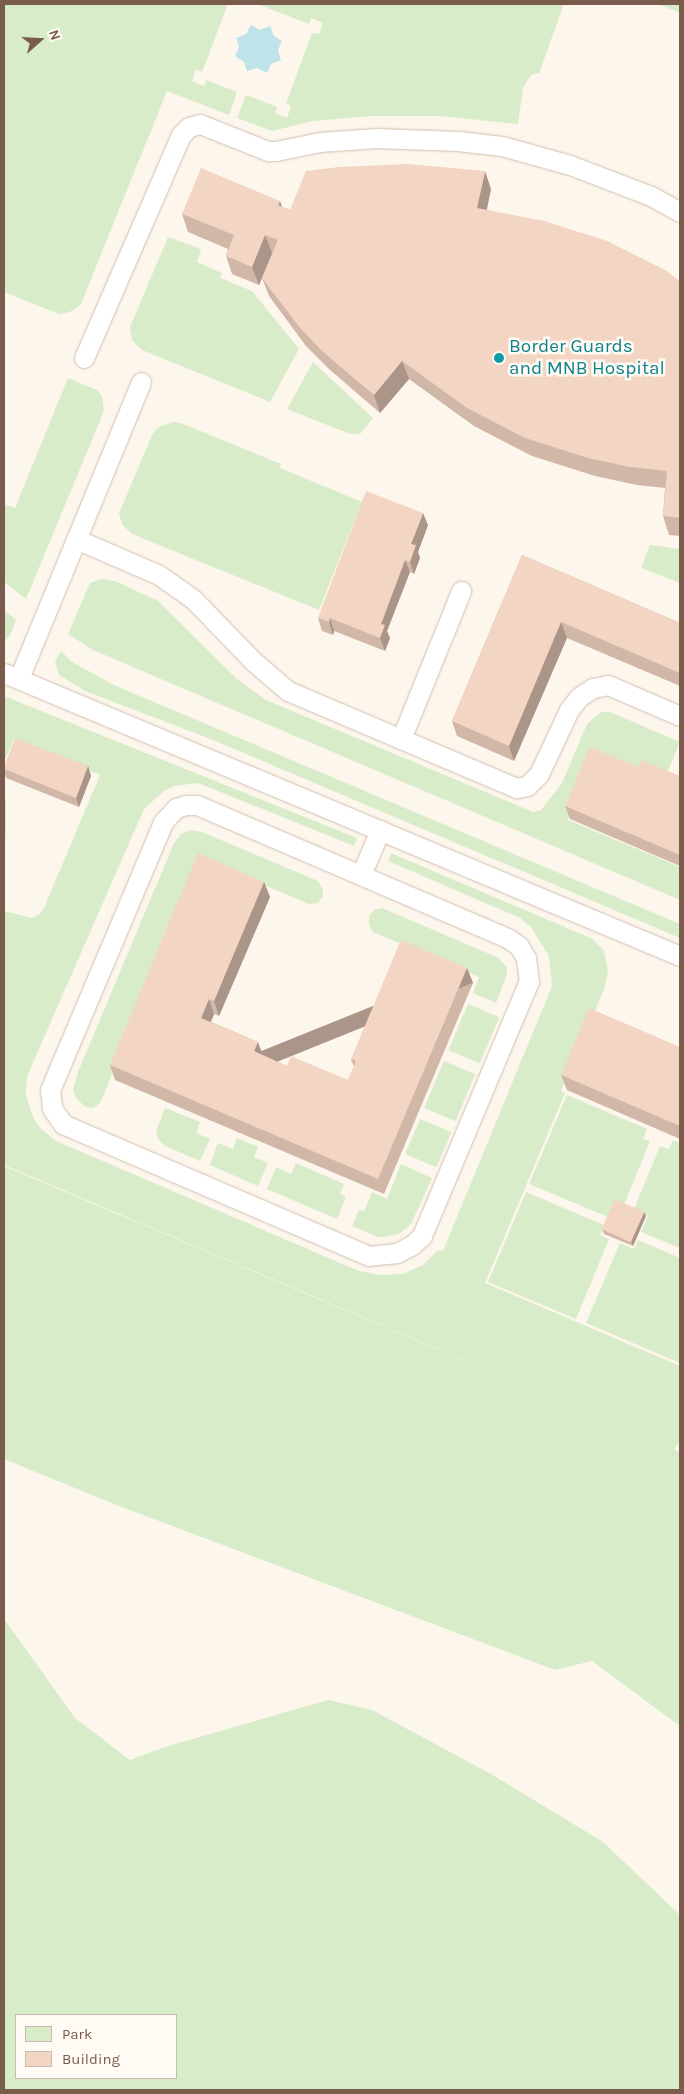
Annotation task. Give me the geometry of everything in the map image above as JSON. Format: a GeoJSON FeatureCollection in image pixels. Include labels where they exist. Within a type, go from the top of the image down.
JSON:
{"type":"FeatureCollection","features":[{"type":"Feature","properties":{"kind":"lane"},"geometry":{"type":"LineString","coordinates":[[84,358],[181,135],[189,127],[200,124],[268,151],[320,142],[376,138],[458,141],[502,146],[570,165],[650,196],[680,212]]}},
{"type":"Feature","properties":{"kind":"lane"},"geometry":{"type":"LineString","coordinates":[[140,382],[76,539],[11,676],[680,956]]}},
{"type":"Feature","properties":{"kind":"lane"},"geometry":{"type":"LineString","coordinates":[[76,539],[159,575],[186,594],[253,661],[288,691],[517,788],[528,786],[538,774],[569,710],[579,698],[593,688],[608,685],[680,716]]}},
{"type":"Feature","properties":{"kind":"lane"},"geometry":{"type":"LineString","coordinates":[[401,739],[461,591]]}},
{"type":"Feature","properties":{"kind":"lane"},"geometry":{"type":"LineString","coordinates":[[186,805],[197,805],[361,875],[509,939],[518,946],[529,968],[529,981],[426,1227],[422,1236],[412,1245],[397,1253],[369,1256],[63,1124],[56,1118],[49,1100],[50,1090],[163,822],[169,813],[186,805]]}},
{"type":"Feature","properties":{"kind":"lane"},"geometry":{"type":"LineString","coordinates":[[361,875],[380,830]]}},
{"type":"Feature","properties":{"kind":"green space"},"geometry":{"type":"Polygon","coordinates":[[[4,4],[228,4],[202,72],[196,69],[192,81],[204,86],[206,80],[237,92],[229,115],[167,91],[81,304],[72,311],[65,313],[59,314],[4,292],[4,4]]]}},
{"type":"Feature","properties":{"kind":"green space"},"geometry":{"type":"Polygon","coordinates":[[[257,4],[564,4],[539,73],[531,75],[523,88],[518,124],[441,116],[373,116],[313,121],[272,131],[237,118],[246,95],[277,107],[275,113],[287,118],[291,106],[286,104],[312,33],[319,34],[323,23],[311,18],[309,24],[257,4]]]}},
{"type":"Feature","properties":{"kind":"green space"},"geometry":{"type":"Polygon","coordinates":[[[658,4],[680,4],[680,13],[658,4]]]}},
{"type":"Feature","properties":{"kind":"green space"},"geometry":{"type":"Polygon","coordinates":[[[168,237],[201,249],[197,262],[222,273],[220,278],[252,291],[299,349],[270,402],[142,350],[132,340],[130,327],[168,237]]]}},
{"type":"Feature","properties":{"kind":"green space"},"geometry":{"type":"Polygon","coordinates":[[[313,362],[373,418],[360,434],[350,434],[287,409],[313,362]]]}},
{"type":"Feature","properties":{"kind":"green space"},"geometry":{"type":"Polygon","coordinates":[[[68,378],[97,390],[102,397],[104,411],[26,599],[4,582],[4,504],[15,508],[68,378]]]}},
{"type":"Feature","properties":{"kind":"green space"},"geometry":{"type":"Polygon","coordinates":[[[173,422],[181,423],[281,464],[280,468],[362,502],[319,610],[132,534],[122,524],[119,513],[153,433],[159,427],[173,422]]]}},
{"type":"Feature","properties":{"kind":"green space"},"geometry":{"type":"Polygon","coordinates":[[[650,545],[680,549],[680,583],[641,568],[650,545]]]}},
{"type":"Feature","properties":{"kind":"green space"},"geometry":{"type":"Polygon","coordinates":[[[101,579],[115,581],[158,601],[237,679],[266,700],[533,812],[541,810],[562,783],[587,724],[601,712],[610,712],[680,742],[664,779],[594,759],[568,820],[680,867],[680,900],[93,650],[68,634],[90,583],[101,579]]]}},
{"type":"Feature","properties":{"kind":"green space"},"geometry":{"type":"Polygon","coordinates":[[[4,610],[16,620],[11,633],[4,643],[4,610]]]}},
{"type":"Feature","properties":{"kind":"green space"},"geometry":{"type":"Polygon","coordinates":[[[61,651],[72,662],[116,686],[680,924],[680,938],[213,740],[85,691],[59,675],[55,662],[61,651]]]}},
{"type":"Feature","properties":{"kind":"green space"},"geometry":{"type":"Polygon","coordinates":[[[4,696],[357,838],[354,846],[198,783],[174,786],[164,791],[144,809],[28,1074],[26,1096],[33,1117],[40,1128],[56,1141],[359,1271],[379,1275],[403,1274],[423,1265],[438,1250],[443,1251],[552,986],[549,956],[531,927],[520,918],[388,861],[391,853],[593,939],[604,951],[608,971],[605,987],[561,1091],[565,1093],[485,1283],[680,1366],[680,1441],[674,1450],[680,1452],[680,1726],[592,1661],[555,1670],[114,1504],[4,1459],[4,1166],[617,1425],[4,1165],[4,911],[32,918],[40,914],[100,775],[14,739],[4,762],[4,696]]]}},
{"type":"Feature","properties":{"kind":"green space"},"geometry":{"type":"Polygon","coordinates":[[[6,798],[6,833],[4,853],[4,802],[6,798]]]}},
{"type":"Feature","properties":{"kind":"green space"},"geometry":{"type":"Polygon","coordinates":[[[191,830],[202,832],[318,881],[323,890],[323,896],[318,903],[309,904],[202,859],[100,1103],[93,1108],[85,1107],[76,1098],[73,1090],[78,1072],[174,843],[181,834],[191,830]]]}},
{"type":"Feature","properties":{"kind":"green space"},"geometry":{"type":"Polygon","coordinates":[[[382,908],[499,958],[507,968],[507,974],[496,1003],[473,993],[479,977],[373,932],[369,924],[369,916],[374,910],[382,908]]]}},
{"type":"Feature","properties":{"kind":"green space"},"geometry":{"type":"Polygon","coordinates":[[[468,1004],[499,1017],[480,1063],[448,1050],[468,1004]]]}},
{"type":"Feature","properties":{"kind":"green space"},"geometry":{"type":"Polygon","coordinates":[[[444,1061],[475,1074],[455,1121],[424,1108],[444,1061]]]}},
{"type":"Feature","properties":{"kind":"green space"},"geometry":{"type":"Polygon","coordinates":[[[567,1095],[647,1129],[643,1139],[650,1141],[624,1205],[608,1217],[529,1184],[567,1095]]]}},
{"type":"Feature","properties":{"kind":"green space"},"geometry":{"type":"Polygon","coordinates":[[[165,1108],[200,1122],[196,1133],[210,1139],[200,1161],[165,1146],[158,1139],[156,1131],[165,1108]]]}},
{"type":"Feature","properties":{"kind":"green space"},"geometry":{"type":"Polygon","coordinates":[[[420,1119],[451,1132],[436,1167],[405,1154],[420,1119]]]}},
{"type":"Feature","properties":{"kind":"green space"},"geometry":{"type":"Polygon","coordinates":[[[237,1138],[258,1147],[254,1157],[268,1163],[258,1186],[210,1165],[218,1143],[233,1149],[237,1138]]]}},
{"type":"Feature","properties":{"kind":"green space"},"geometry":{"type":"Polygon","coordinates":[[[673,1140],[680,1143],[680,1248],[641,1232],[648,1216],[634,1209],[660,1146],[669,1149],[673,1140]]]}},
{"type":"Feature","properties":{"kind":"green space"},"geometry":{"type":"Polygon","coordinates":[[[296,1163],[344,1184],[340,1194],[346,1197],[337,1219],[267,1189],[276,1167],[291,1174],[296,1163]]]}},
{"type":"Feature","properties":{"kind":"green space"},"geometry":{"type":"Polygon","coordinates":[[[401,1164],[432,1178],[411,1224],[399,1234],[384,1237],[378,1237],[352,1226],[359,1210],[364,1211],[372,1192],[387,1199],[401,1164]]]}},
{"type":"Feature","properties":{"kind":"green space"},"geometry":{"type":"Polygon","coordinates":[[[526,1192],[604,1225],[600,1235],[609,1239],[576,1319],[488,1282],[526,1192]]]}},
{"type":"Feature","properties":{"kind":"green space"},"geometry":{"type":"Polygon","coordinates":[[[638,1240],[680,1258],[680,1363],[586,1323],[620,1243],[634,1249],[638,1240]]]}},
{"type":"Feature","properties":{"kind":"green space"},"geometry":{"type":"Polygon","coordinates":[[[4,1619],[75,1718],[130,1760],[165,1747],[328,1700],[372,1710],[491,1774],[603,1842],[680,1915],[680,2090],[4,2090],[4,1619]]]}},
{"type":"Feature","properties":{"kind":"water"},"geometry":{"type":"Polygon","coordinates":[[[251,25],[260,30],[270,26],[274,36],[282,41],[278,50],[281,60],[271,64],[267,73],[257,68],[247,71],[244,62],[235,56],[239,47],[236,38],[246,34],[251,25]]]}},
{"type":"Feature","properties":{"kind":"building","name":"Border Guards and MNB Hospital"},"geometry":{"type":"Polygon","coordinates":[[[408,164],[485,171],[477,208],[544,221],[607,241],[665,270],[680,281],[680,518],[663,516],[667,471],[630,467],[588,458],[525,438],[467,408],[402,361],[374,395],[322,351],[300,328],[262,278],[278,240],[265,235],[252,267],[226,256],[234,235],[182,214],[201,168],[280,201],[278,205],[290,210],[306,171],[339,167],[408,164]]]}},
{"type":"Feature","properties":{"kind":"building"},"geometry":{"type":"Polygon","coordinates":[[[366,491],[423,513],[411,544],[416,545],[410,562],[405,560],[381,624],[385,625],[380,638],[330,618],[329,622],[318,618],[366,491]]]}},
{"type":"Feature","properties":{"kind":"building"},"geometry":{"type":"Polygon","coordinates":[[[522,555],[680,623],[680,673],[561,622],[509,746],[452,721],[522,555]]]}},
{"type":"Feature","properties":{"kind":"building"},"geometry":{"type":"Polygon","coordinates":[[[15,738],[88,766],[76,798],[4,769],[15,738]]]}},
{"type":"Feature","properties":{"kind":"building"},"geometry":{"type":"Polygon","coordinates":[[[590,747],[638,767],[641,760],[680,776],[680,855],[565,806],[590,747]]]}},
{"type":"Feature","properties":{"kind":"building"},"geometry":{"type":"Polygon","coordinates":[[[198,853],[264,882],[214,1001],[209,999],[201,1018],[258,1042],[254,1051],[287,1066],[291,1056],[348,1080],[356,1061],[351,1059],[401,940],[467,968],[378,1179],[110,1065],[198,853]]]}},
{"type":"Feature","properties":{"kind":"building"},"geometry":{"type":"Polygon","coordinates":[[[589,1008],[680,1047],[680,1126],[561,1075],[589,1008]]]}},
{"type":"Feature","properties":{"kind":"building"},"geometry":{"type":"Polygon","coordinates":[[[615,1199],[644,1212],[631,1242],[602,1229],[615,1199]]]}},
{"type":"Feature","properties":{"kind":"place","name":"Border Guards and MNB Hospital"},"geometry":{"type":"Point","coordinates":[499,358]}}]}
